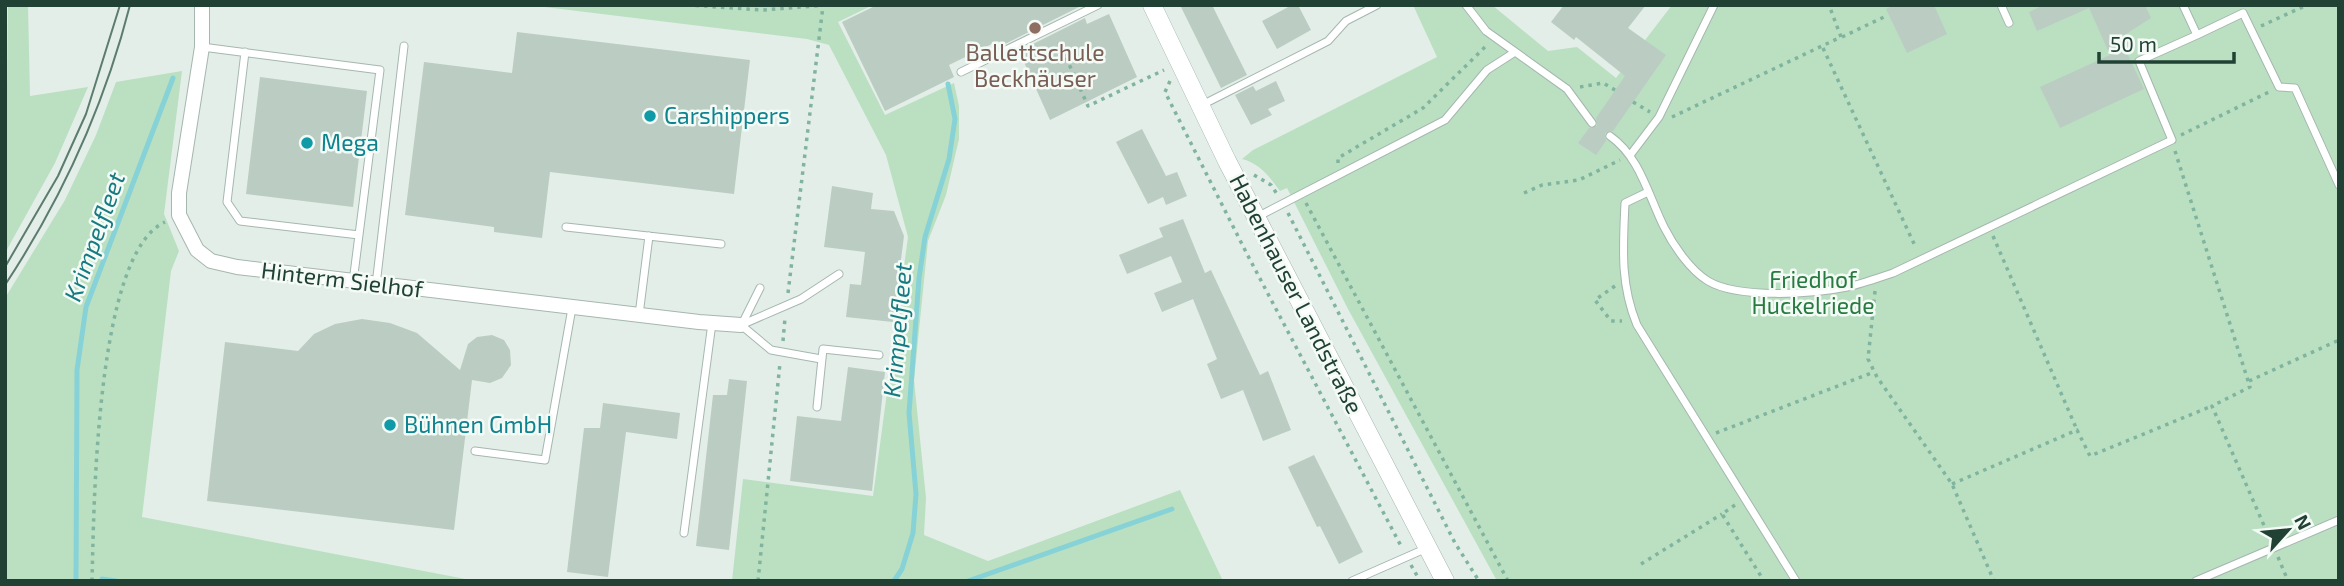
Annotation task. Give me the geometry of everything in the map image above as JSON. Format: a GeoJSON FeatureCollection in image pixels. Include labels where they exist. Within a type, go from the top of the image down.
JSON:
{"type":"FeatureCollection","features":[{"type":"Feature","properties":{"kind":"street"},"geometry":{"type":"LineString","coordinates":[[179,215],[179,193],[202,47],[202,5]]}},
{"type":"Feature","properties":{"kind":"street","name":"Habenhauser Landstraße"},"geometry":{"type":"LineString","coordinates":[[1152,5],[1227,161],[1445,581]]}},
{"type":"Feature","properties":{"kind":"street","name":"Hinterm Sielhof"},"geometry":{"type":"LineString","coordinates":[[179,215],[197,250],[211,261],[237,267],[572,308],[741,325]]}},
{"type":"Feature","properties":{"kind":"lane"},"geometry":{"type":"LineString","coordinates":[[961,72],[1098,5]]}},
{"type":"Feature","properties":{"kind":"lane"},"geometry":{"type":"LineString","coordinates":[[1200,106],[1328,41],[1346,21],[1377,5]]}},
{"type":"Feature","properties":{"kind":"lane"},"geometry":{"type":"LineString","coordinates":[[1466,5],[1486,31],[1567,89],[1592,123]]}},
{"type":"Feature","properties":{"kind":"lane"},"geometry":{"type":"LineString","coordinates":[[1631,154],[1659,117],[1714,5]]}},
{"type":"Feature","properties":{"kind":"lane"},"geometry":{"type":"LineString","coordinates":[[2001,5],[2009,23]]}},
{"type":"Feature","properties":{"kind":"lane"},"geometry":{"type":"LineString","coordinates":[[2183,5],[2197,35]]}},
{"type":"Feature","properties":{"kind":"lane"},"geometry":{"type":"LineString","coordinates":[[1610,136],[1631,154],[1665,230],[1683,256],[1708,281],[1742,291],[1800,292],[1847,287],[1921,260],[2172,140],[2139,61],[2242,13],[2279,87],[2295,88],[2339,185]]}},
{"type":"Feature","properties":{"kind":"lane"},"geometry":{"type":"LineString","coordinates":[[376,285],[404,46]]}},
{"type":"Feature","properties":{"kind":"lane"},"geometry":{"type":"LineString","coordinates":[[202,47],[380,71],[353,282]]}},
{"type":"Feature","properties":{"kind":"lane"},"geometry":{"type":"LineString","coordinates":[[1257,217],[1445,120],[1487,70],[1515,51]]}},
{"type":"Feature","properties":{"kind":"lane"},"geometry":{"type":"LineString","coordinates":[[245,52],[227,201],[240,221],[359,235]]}},
{"type":"Feature","properties":{"kind":"lane"},"geometry":{"type":"LineString","coordinates":[[1648,192],[1625,204],[1621,269],[1634,318],[1796,581]]}},
{"type":"Feature","properties":{"kind":"lane"},"geometry":{"type":"LineString","coordinates":[[566,227],[721,244]]}},
{"type":"Feature","properties":{"kind":"lane"},"geometry":{"type":"LineString","coordinates":[[639,315],[649,236]]}},
{"type":"Feature","properties":{"kind":"lane"},"geometry":{"type":"LineString","coordinates":[[741,325],[787,305],[839,274]]}},
{"type":"Feature","properties":{"kind":"lane"},"geometry":{"type":"LineString","coordinates":[[741,325],[760,288]]}},
{"type":"Feature","properties":{"kind":"lane"},"geometry":{"type":"LineString","coordinates":[[475,451],[545,460],[572,308]]}},
{"type":"Feature","properties":{"kind":"lane"},"geometry":{"type":"LineString","coordinates":[[684,533],[712,323]]}},
{"type":"Feature","properties":{"kind":"lane"},"geometry":{"type":"LineString","coordinates":[[741,325],[771,351],[821,359]]}},
{"type":"Feature","properties":{"kind":"lane"},"geometry":{"type":"LineString","coordinates":[[817,407],[823,349],[879,355]]}},
{"type":"Feature","properties":{"kind":"lane"},"geometry":{"type":"LineString","coordinates":[[2196,581],[2339,520]]}},
{"type":"Feature","properties":{"kind":"lane"},"geometry":{"type":"LineString","coordinates":[[1352,581],[1427,548]]}},
{"type":"Feature","properties":{"kind":"path"},"geometry":{"type":"LineString","coordinates":[[687,5],[763,10],[825,6],[781,354],[758,581]]}},
{"type":"Feature","properties":{"kind":"path"},"geometry":{"type":"LineString","coordinates":[[1829,5],[1841,37]]}},
{"type":"Feature","properties":{"kind":"path"},"geometry":{"type":"LineString","coordinates":[[2251,31],[2307,5]]}},
{"type":"Feature","properties":{"kind":"path"},"geometry":{"type":"LineString","coordinates":[[1633,102],[1667,120],[1884,17]]}},
{"type":"Feature","properties":{"kind":"path"},"geometry":{"type":"LineString","coordinates":[[1337,176],[1338,158],[1423,108],[1494,37]]}},
{"type":"Feature","properties":{"kind":"path"},"geometry":{"type":"LineString","coordinates":[[1059,42],[1088,106],[1179,63]]}},
{"type":"Feature","properties":{"kind":"path"},"geometry":{"type":"LineString","coordinates":[[1823,48],[1921,260]]}},
{"type":"Feature","properties":{"kind":"path"},"geometry":{"type":"LineString","coordinates":[[1179,63],[1165,92],[1247,254],[1420,581]]}},
{"type":"Feature","properties":{"kind":"path"},"geometry":{"type":"LineString","coordinates":[[1567,89],[1603,83],[1615,90]]}},
{"type":"Feature","properties":{"kind":"path"},"geometry":{"type":"LineString","coordinates":[[1989,227],[2090,456],[2212,406],[2250,387],[2172,140],[2279,87]]}},
{"type":"Feature","properties":{"kind":"path"},"geometry":{"type":"LineString","coordinates":[[1524,193],[1542,185],[1579,180],[1631,154]]}},
{"type":"Feature","properties":{"kind":"path"},"geometry":{"type":"LineString","coordinates":[[1227,161],[1271,185],[1283,204],[1455,543],[1479,581]]}},
{"type":"Feature","properties":{"kind":"path"},"geometry":{"type":"LineString","coordinates":[[1302,194],[1508,581]]}},
{"type":"Feature","properties":{"kind":"path"},"geometry":{"type":"LineString","coordinates":[[92,581],[99,422],[114,318],[133,261],[157,225],[179,215]]}},
{"type":"Feature","properties":{"kind":"path"},"geometry":{"type":"LineString","coordinates":[[1877,278],[1868,359],[1874,372],[1952,484],[1994,581]]}},
{"type":"Feature","properties":{"kind":"path"},"geometry":{"type":"LineString","coordinates":[[1624,282],[1606,290],[1595,300],[1611,321],[1634,318]]}},
{"type":"Feature","properties":{"kind":"path"},"geometry":{"type":"LineString","coordinates":[[2249,381],[2339,340]]}},
{"type":"Feature","properties":{"kind":"path"},"geometry":{"type":"LineString","coordinates":[[1707,436],[1874,372]]}},
{"type":"Feature","properties":{"kind":"path"},"geometry":{"type":"LineString","coordinates":[[2212,406],[2288,581]]}},
{"type":"Feature","properties":{"kind":"path"},"geometry":{"type":"LineString","coordinates":[[1952,484],[2077,430]]}},
{"type":"Feature","properties":{"kind":"path"},"geometry":{"type":"LineString","coordinates":[[1641,564],[1745,498]]}},
{"type":"Feature","properties":{"kind":"path"},"geometry":{"type":"LineString","coordinates":[[1722,514],[1764,581]]}},
{"type":"Feature","properties":{"kind":"green space"},"geometry":{"type":"Polygon","coordinates":[[[8,5],[28,5],[30,96],[88,87],[55,163],[5,253],[8,5]]]}},
{"type":"Feature","properties":{"kind":"green space"},"geometry":{"type":"Polygon","coordinates":[[[528,5],[873,5],[838,22],[885,115],[954,83],[959,106],[959,139],[946,195],[928,241],[914,380],[926,498],[924,535],[988,561],[1180,490],[1223,581],[732,581],[743,479],[873,496],[908,237],[886,155],[829,45],[807,39],[528,5]]]}},
{"type":"Feature","properties":{"kind":"green space","name":"Friedhof Huckelriede"},"geometry":{"type":"Polygon","coordinates":[[[1413,5],[1492,5],[1548,51],[1577,47],[1616,78],[1672,5],[2339,5],[2339,581],[1497,581],[1348,309],[1287,188],[1280,191],[1259,167],[1242,159],[1253,150],[1437,57],[1413,5]]]}},
{"type":"Feature","properties":{"kind":"green space"},"geometry":{"type":"Polygon","coordinates":[[[182,71],[164,214],[179,251],[171,271],[142,517],[476,581],[5,581],[5,298],[65,200],[96,135],[116,82],[182,71]]]}},
{"type":"Feature","properties":{"kind":"building"},"geometry":{"type":"Polygon","coordinates":[[[877,5],[1079,7],[1001,46],[998,41],[949,65],[954,77],[885,111],[842,22],[877,5]]]}},
{"type":"Feature","properties":{"kind":"building"},"geometry":{"type":"Polygon","coordinates":[[[1180,5],[1212,5],[1247,75],[1221,88],[1180,5]]]}},
{"type":"Feature","properties":{"kind":"building"},"geometry":{"type":"Polygon","coordinates":[[[1292,5],[1298,5],[1311,30],[1277,49],[1262,21],[1292,5]]]}},
{"type":"Feature","properties":{"kind":"building"},"geometry":{"type":"Polygon","coordinates":[[[1564,5],[1646,5],[1628,28],[1666,55],[1613,131],[1605,133],[1606,141],[1596,155],[1578,143],[1589,128],[1597,126],[1596,118],[1625,76],[1576,37],[1574,40],[1551,22],[1564,5]]]}},
{"type":"Feature","properties":{"kind":"building"},"geometry":{"type":"Polygon","coordinates":[[[1894,5],[1934,5],[1947,34],[1907,53],[1886,9],[1894,5]]]}},
{"type":"Feature","properties":{"kind":"building"},"geometry":{"type":"Polygon","coordinates":[[[2044,5],[2145,5],[2151,18],[2120,38],[2144,89],[2060,128],[2040,87],[2110,55],[2089,8],[2037,31],[2029,12],[2044,5]]]}},
{"type":"Feature","properties":{"kind":"building"},"geometry":{"type":"Polygon","coordinates":[[[1109,14],[1137,77],[1050,120],[1019,51],[1085,18],[1087,24],[1109,14]]]}},
{"type":"Feature","properties":{"kind":"building"},"geometry":{"type":"Polygon","coordinates":[[[517,32],[750,60],[734,194],[550,172],[542,238],[494,232],[494,227],[405,215],[424,62],[512,73],[517,32]]]}},
{"type":"Feature","properties":{"kind":"building","name":"Mega"},"geometry":{"type":"Polygon","coordinates":[[[260,77],[367,91],[353,207],[246,194],[260,77]]]}},
{"type":"Feature","properties":{"kind":"building"},"geometry":{"type":"Polygon","coordinates":[[[1276,81],[1285,101],[1268,109],[1272,115],[1251,125],[1235,95],[1253,86],[1256,91],[1276,81]]]}},
{"type":"Feature","properties":{"kind":"building"},"geometry":{"type":"Polygon","coordinates":[[[1142,129],[1166,176],[1177,172],[1187,196],[1166,205],[1163,197],[1148,204],[1116,142],[1142,129]]]}},
{"type":"Feature","properties":{"kind":"building"},"geometry":{"type":"Polygon","coordinates":[[[832,186],[873,193],[871,209],[894,211],[904,236],[893,322],[846,317],[850,284],[861,285],[865,252],[824,247],[832,186]]]}},
{"type":"Feature","properties":{"kind":"building"},"geometry":{"type":"Polygon","coordinates":[[[1183,219],[1205,273],[1211,270],[1260,375],[1268,371],[1291,430],[1263,441],[1243,390],[1221,399],[1207,364],[1217,359],[1193,299],[1162,312],[1154,293],[1182,282],[1171,256],[1127,274],[1119,255],[1163,237],[1159,228],[1183,219]]]}},
{"type":"Feature","properties":{"kind":"building"},"geometry":{"type":"Polygon","coordinates":[[[362,319],[390,323],[417,333],[460,370],[468,344],[477,337],[492,335],[504,340],[510,350],[511,365],[502,378],[490,383],[472,380],[454,530],[207,501],[225,342],[298,351],[314,334],[335,324],[362,319]]]}},
{"type":"Feature","properties":{"kind":"building"},"geometry":{"type":"Polygon","coordinates":[[[848,367],[885,372],[872,491],[790,481],[797,416],[841,421],[848,367]]]}},
{"type":"Feature","properties":{"kind":"building"},"geometry":{"type":"Polygon","coordinates":[[[729,379],[747,381],[729,550],[696,546],[713,395],[727,395],[729,379]]]}},
{"type":"Feature","properties":{"kind":"building"},"geometry":{"type":"Polygon","coordinates":[[[603,403],[680,413],[677,439],[626,432],[608,577],[567,572],[584,428],[600,428],[603,403]]]}},
{"type":"Feature","properties":{"kind":"building"},"geometry":{"type":"Polygon","coordinates":[[[1314,455],[1363,552],[1339,564],[1320,526],[1317,527],[1288,467],[1314,455]]]}},
{"type":"Feature","properties":{"kind":"waterway","name":"Krimpelfleet"},"geometry":{"type":"LineString","coordinates":[[76,581],[77,370],[86,307],[173,78]]}},
{"type":"Feature","properties":{"kind":"waterway","name":"Krimpelfleet"},"geometry":{"type":"LineString","coordinates":[[894,581],[902,569],[913,533],[916,494],[909,413],[919,278],[925,237],[949,159],[955,119],[948,84]]}},
{"type":"Feature","properties":{"kind":"waterway"},"geometry":{"type":"LineString","coordinates":[[968,581],[1172,509]]}},
{"type":"Feature","properties":{"kind":"waterway"},"geometry":{"type":"LineString","coordinates":[[102,579],[116,581]]}},
{"type":"Feature","properties":{"kind":"tram line"},"geometry":{"type":"LineString","coordinates":[[5,267],[58,176],[86,114],[120,5]]}},
{"type":"Feature","properties":{"kind":"tram line"},"geometry":{"type":"LineString","coordinates":[[5,285],[45,218],[79,150],[108,79],[130,5]]}},
{"type":"Feature","properties":{"kind":"place","name":"Ballettschule Beckhäuser"},"geometry":{"type":"Point","coordinates":[1035,28]}},
{"type":"Feature","properties":{"kind":"place","name":"Carshippers"},"geometry":{"type":"Point","coordinates":[650,116]}},
{"type":"Feature","properties":{"kind":"place","name":"Mega"},"geometry":{"type":"Point","coordinates":[307,143]}},
{"type":"Feature","properties":{"kind":"place","name":"Bühnen GmbH"},"geometry":{"type":"Point","coordinates":[390,425]}}]}
